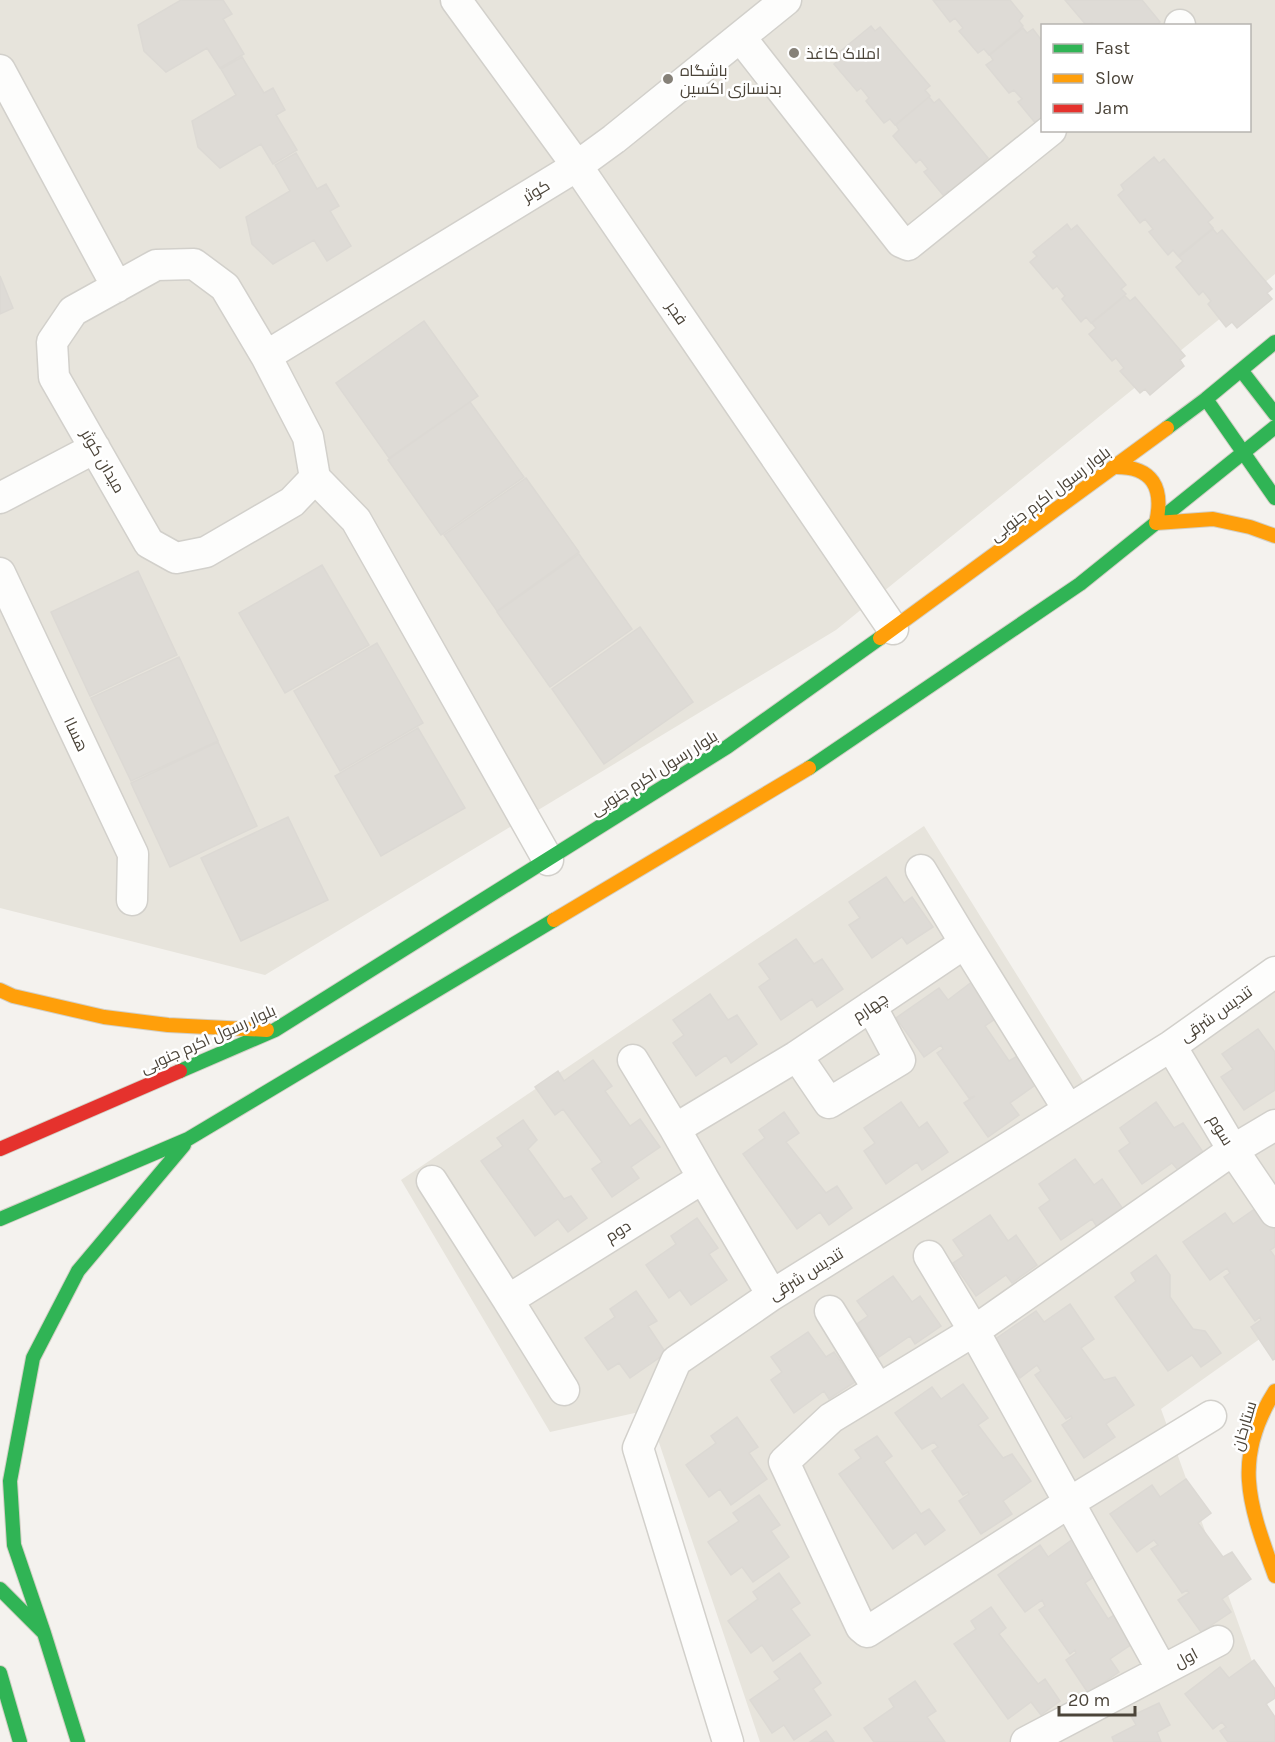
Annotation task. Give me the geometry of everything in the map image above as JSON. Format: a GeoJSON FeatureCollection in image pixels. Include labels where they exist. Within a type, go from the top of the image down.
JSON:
{"type":"FeatureCollection","features":[{"type":"Feature","properties":{"kind":"main road","name":"بلوار رسول اکرم جنوبی"},"geometry":{"type":"LineString","coordinates":[[0,1149],[275,1030],[727,747],[1114,467],[1206,399],[1275,342]]}},
{"type":"Feature","properties":{"kind":"main road"},"geometry":{"type":"LineString","coordinates":[[1241,370],[1275,414]]}},
{"type":"Feature","properties":{"kind":"main road"},"geometry":{"type":"LineString","coordinates":[[1206,399],[1275,498]]}},
{"type":"Feature","properties":{"kind":"main road"},"geometry":{"type":"LineString","coordinates":[[0,1219],[188,1140],[827,757],[1080,584],[1275,427]]}},
{"type":"Feature","properties":{"kind":"main road"},"geometry":{"type":"LineString","coordinates":[[1114,467],[1126,466],[1140,471],[1152,482],[1159,494],[1156,523]]}},
{"type":"Feature","properties":{"kind":"main road"},"geometry":{"type":"LineString","coordinates":[[1156,523],[1213,519],[1250,527],[1275,536]]}},
{"type":"Feature","properties":{"kind":"main road"},"geometry":{"type":"LineString","coordinates":[[0,990],[13,996],[104,1017],[168,1025],[275,1030]]}},
{"type":"Feature","properties":{"kind":"main road"},"geometry":{"type":"LineString","coordinates":[[78,1742],[14,1545],[10,1481],[33,1358],[78,1271],[188,1140]]}},
{"type":"Feature","properties":{"kind":"main road","name":"ستارخان"},"geometry":{"type":"LineString","coordinates":[[1275,1391],[1263,1407],[1251,1450],[1249,1493],[1262,1541],[1275,1576]]}},
{"type":"Feature","properties":{"kind":"main road"},"geometry":{"type":"LineString","coordinates":[[0,1588],[44,1633]]}},
{"type":"Feature","properties":{"kind":"main road"},"geometry":{"type":"LineString","coordinates":[[0,1672],[20,1742]]}},
{"type":"Feature","properties":{"kind":"street","name":"فجر"},"geometry":{"type":"LineString","coordinates":[[456,0],[577,166],[893,629]]}},
{"type":"Feature","properties":{"kind":"street","name":"کوثر"},"geometry":{"type":"LineString","coordinates":[[266,356],[577,166],[786,0]]}},
{"type":"Feature","properties":{"kind":"street"},"geometry":{"type":"LineString","coordinates":[[741,38],[901,242],[908,245],[1049,132]]}},
{"type":"Feature","properties":{"kind":"street"},"geometry":{"type":"LineString","coordinates":[[0,70],[117,287]]}},
{"type":"Feature","properties":{"kind":"street","name":"میدان کوثر"},"geometry":{"type":"LineString","coordinates":[[194,264],[225,287],[266,356],[308,437],[315,478],[292,502],[206,552],[176,558],[148,543],[54,377],[52,342],[73,311],[156,265],[194,264]]}},
{"type":"Feature","properties":{"kind":"street"},"geometry":{"type":"LineString","coordinates":[[0,498],[95,448]]}},
{"type":"Feature","properties":{"kind":"street"},"geometry":{"type":"LineString","coordinates":[[315,478],[356,520],[548,860]]}},
{"type":"Feature","properties":{"kind":"street","name":"هسا۱"},"geometry":{"type":"LineString","coordinates":[[0,573],[133,854],[132,900]]}},
{"type":"Feature","properties":{"kind":"street"},"geometry":{"type":"LineString","coordinates":[[921,870],[1068,1109]]}},
{"type":"Feature","properties":{"kind":"street","name":"چهارم"},"geometry":{"type":"LineString","coordinates":[[675,1129],[797,1056],[965,943]]}},
{"type":"Feature","properties":{"kind":"street","name":"تندیس شرقی"},"geometry":{"type":"LineString","coordinates":[[728,1742],[638,1448],[676,1361],[772,1294],[1170,1046],[1275,972]]}},
{"type":"Feature","properties":{"kind":"street"},"geometry":{"type":"LineString","coordinates":[[797,1056],[829,1103],[900,1060],[871,1006]]}},
{"type":"Feature","properties":{"kind":"street","name":"سوم"},"geometry":{"type":"LineString","coordinates":[[1170,1046],[1233,1150],[1275,1212]]}},
{"type":"Feature","properties":{"kind":"street"},"geometry":{"type":"LineString","coordinates":[[633,1060],[772,1294]]}},
{"type":"Feature","properties":{"kind":"street"},"geometry":{"type":"LineString","coordinates":[[1211,1416],[1070,1502],[867,1632],[861,1627],[784,1462],[831,1418],[974,1331],[1233,1150],[1275,1125]]}},
{"type":"Feature","properties":{"kind":"street","name":"دوم"},"geometry":{"type":"LineString","coordinates":[[508,1300],[703,1178]]}},
{"type":"Feature","properties":{"kind":"street"},"geometry":{"type":"LineString","coordinates":[[432,1182],[564,1390]]}},
{"type":"Feature","properties":{"kind":"street"},"geometry":{"type":"LineString","coordinates":[[929,1256],[974,1331],[1162,1670]]}},
{"type":"Feature","properties":{"kind":"street"},"geometry":{"type":"LineString","coordinates":[[830,1311],[878,1389]]}},
{"type":"Feature","properties":{"kind":"street","name":"اول"},"geometry":{"type":"LineString","coordinates":[[1026,1742],[1075,1731],[1162,1670],[1218,1641]]}},
{"type":"Feature","properties":{"kind":"shaded area"},"geometry":{"type":"Polygon","coordinates":[[[0,0],[1275,0],[1275,274],[836,630],[265,975],[0,908],[0,0]]]}},
{"type":"Feature","properties":{"kind":"shaded area"},"geometry":{"type":"Polygon","coordinates":[[[924,826],[1083,1081],[1275,965],[1275,1328],[1161,1409],[1275,1725],[1275,1742],[760,1742],[648,1410],[550,1432],[401,1180],[924,826]]]}},
{"type":"Feature","properties":{"kind":"building"},"geometry":{"type":"Polygon","coordinates":[[[181,0],[223,0],[232,14],[223,19],[244,54],[220,68],[207,48],[166,72],[144,51],[138,25],[181,0]]]}},
{"type":"Feature","properties":{"kind":"building"},"geometry":{"type":"Polygon","coordinates":[[[933,0],[1010,0],[1023,16],[1019,21],[1023,26],[989,55],[984,49],[978,53],[959,31],[963,28],[955,18],[950,22],[933,0]]]}},
{"type":"Feature","properties":{"kind":"building"},"geometry":{"type":"Polygon","coordinates":[[[1065,0],[1142,0],[1160,22],[1158,24],[1085,24],[1065,0]]]}},
{"type":"Feature","properties":{"kind":"building"},"geometry":{"type":"Polygon","coordinates":[[[871,26],[875,31],[880,27],[930,86],[925,90],[930,96],[895,125],[890,119],[884,123],[866,101],[869,98],[861,88],[857,91],[834,64],[841,58],[837,54],[871,26]]]}},
{"type":"Feature","properties":{"kind":"building"},"geometry":{"type":"Polygon","coordinates":[[[1023,28],[1027,33],[1033,29],[1041,40],[1041,122],[1037,125],[1018,102],[1022,99],[1014,90],[1009,93],[986,65],[993,60],[990,55],[1023,28]]]}},
{"type":"Feature","properties":{"kind":"building"},"geometry":{"type":"Polygon","coordinates":[[[242,57],[264,93],[273,88],[285,110],[276,115],[297,150],[273,164],[261,144],[220,168],[198,147],[192,121],[236,95],[221,69],[242,57]]]}},
{"type":"Feature","properties":{"kind":"building"},"geometry":{"type":"Polygon","coordinates":[[[929,97],[934,103],[939,99],[988,158],[984,162],[988,167],[953,196],[948,191],[943,195],[924,172],[928,169],[920,159],[916,163],[893,136],[899,130],[896,125],[929,97]]]}},
{"type":"Feature","properties":{"kind":"building"},"geometry":{"type":"Polygon","coordinates":[[[296,153],[317,189],[326,184],[339,206],[330,211],[351,246],[327,261],[314,240],[273,264],[252,244],[246,217],[290,191],[275,165],[296,153]]]}},
{"type":"Feature","properties":{"kind":"building"},"geometry":{"type":"Polygon","coordinates":[[[1154,157],[1159,163],[1164,159],[1213,218],[1208,222],[1213,228],[1178,256],[1173,250],[1168,255],[1149,232],[1153,229],[1145,219],[1140,223],[1118,195],[1124,190],[1121,185],[1154,157]]]}},
{"type":"Feature","properties":{"kind":"building"},"geometry":{"type":"Polygon","coordinates":[[[1067,224],[1071,230],[1077,225],[1126,285],[1121,289],[1126,294],[1091,323],[1086,317],[1081,322],[1062,299],[1065,296],[1057,286],[1053,289],[1030,262],[1037,256],[1033,252],[1067,224]]]}},
{"type":"Feature","properties":{"kind":"building"},"geometry":{"type":"Polygon","coordinates":[[[1213,229],[1217,234],[1222,230],[1272,289],[1267,293],[1272,299],[1237,328],[1232,322],[1226,327],[1208,304],[1211,301],[1203,291],[1199,295],[1176,267],[1183,261],[1179,257],[1213,229]]]}},
{"type":"Feature","properties":{"kind":"building"},"geometry":{"type":"Polygon","coordinates":[[[0,276],[13,308],[0,314],[0,276]]]}},
{"type":"Feature","properties":{"kind":"building"},"geometry":{"type":"Polygon","coordinates":[[[1125,296],[1130,301],[1135,297],[1185,356],[1180,360],[1184,366],[1150,395],[1145,389],[1140,393],[1120,371],[1124,368],[1116,358],[1112,361],[1089,334],[1096,328],[1092,323],[1125,296]]]}},
{"type":"Feature","properties":{"kind":"building"},"geometry":{"type":"Polygon","coordinates":[[[424,321],[478,396],[389,458],[336,383],[424,321]]]}},
{"type":"Feature","properties":{"kind":"building"},"geometry":{"type":"Polygon","coordinates":[[[470,402],[524,477],[441,535],[388,460],[470,402]]]}},
{"type":"Feature","properties":{"kind":"building"},"geometry":{"type":"Polygon","coordinates":[[[526,478],[579,552],[497,611],[444,535],[526,478]]]}},
{"type":"Feature","properties":{"kind":"building"},"geometry":{"type":"Polygon","coordinates":[[[579,554],[632,629],[550,687],[497,612],[579,554]]]}},
{"type":"Feature","properties":{"kind":"building"},"geometry":{"type":"Polygon","coordinates":[[[322,565],[369,645],[285,693],[239,613],[322,565]]]}},
{"type":"Feature","properties":{"kind":"building"},"geometry":{"type":"Polygon","coordinates":[[[138,571],[177,655],[90,696],[51,612],[138,571]]]}},
{"type":"Feature","properties":{"kind":"building"},"geometry":{"type":"Polygon","coordinates":[[[640,627],[693,702],[604,764],[552,689],[640,627]]]}},
{"type":"Feature","properties":{"kind":"building"},"geometry":{"type":"Polygon","coordinates":[[[377,643],[423,723],[340,771],[294,691],[377,643]]]}},
{"type":"Feature","properties":{"kind":"building"},"geometry":{"type":"Polygon","coordinates":[[[179,657],[218,741],[131,781],[91,698],[179,657]]]}},
{"type":"Feature","properties":{"kind":"building"},"geometry":{"type":"Polygon","coordinates":[[[418,728],[465,808],[381,856],[335,776],[418,728]]]}},
{"type":"Feature","properties":{"kind":"building"},"geometry":{"type":"Polygon","coordinates":[[[218,742],[257,826],[170,867],[131,783],[218,742]]]}},
{"type":"Feature","properties":{"kind":"building"},"geometry":{"type":"Polygon","coordinates":[[[288,817],[328,900],[241,941],[201,858],[288,817]]]}},
{"type":"Feature","properties":{"kind":"building"},"geometry":{"type":"Polygon","coordinates":[[[886,877],[904,903],[912,897],[933,927],[907,944],[902,937],[872,958],[849,925],[860,918],[849,902],[886,877]]]}},
{"type":"Feature","properties":{"kind":"building"},"geometry":{"type":"Polygon","coordinates":[[[796,939],[814,964],[822,959],[843,989],[817,1007],[812,999],[781,1020],[759,987],[770,979],[759,964],[796,939]]]}},
{"type":"Feature","properties":{"kind":"building"},"geometry":{"type":"Polygon","coordinates":[[[973,981],[998,1017],[985,1026],[1009,1061],[1019,1055],[1038,1083],[1010,1103],[1019,1115],[988,1137],[964,1103],[975,1096],[969,1098],[937,1053],[943,1049],[941,1045],[924,1057],[896,1018],[939,988],[948,1000],[973,981]]]}},
{"type":"Feature","properties":{"kind":"building"},"geometry":{"type":"Polygon","coordinates":[[[710,994],[728,1020],[737,1015],[757,1044],[731,1063],[726,1055],[696,1076],[673,1043],[684,1035],[673,1020],[710,994]]]}},
{"type":"Feature","properties":{"kind":"building"},"geometry":{"type":"Polygon","coordinates":[[[1258,1029],[1275,1052],[1275,1090],[1244,1110],[1221,1077],[1233,1069],[1222,1054],[1258,1029]]]}},
{"type":"Feature","properties":{"kind":"building"},"geometry":{"type":"Polygon","coordinates":[[[593,1060],[612,1086],[605,1091],[630,1126],[640,1119],[660,1147],[631,1167],[639,1178],[612,1197],[592,1169],[602,1162],[563,1109],[555,1115],[535,1087],[558,1071],[564,1081],[593,1060]]]}},
{"type":"Feature","properties":{"kind":"building"},"geometry":{"type":"Polygon","coordinates":[[[901,1102],[919,1128],[927,1122],[948,1152],[922,1170],[917,1162],[886,1184],[864,1151],[875,1143],[864,1128],[901,1102]]]}},
{"type":"Feature","properties":{"kind":"building"},"geometry":{"type":"Polygon","coordinates":[[[1156,1102],[1174,1128],[1183,1123],[1203,1152],[1178,1170],[1172,1163],[1142,1184],[1119,1151],[1130,1143],[1120,1128],[1156,1102]]]}},
{"type":"Feature","properties":{"kind":"building"},"geometry":{"type":"Polygon","coordinates":[[[784,1112],[799,1133],[786,1142],[826,1193],[837,1186],[852,1208],[829,1225],[820,1212],[797,1229],[743,1154],[765,1138],[759,1130],[784,1112]]]}},
{"type":"Feature","properties":{"kind":"building"},"geometry":{"type":"Polygon","coordinates":[[[523,1120],[537,1140],[528,1149],[564,1199],[571,1196],[587,1218],[568,1232],[558,1219],[535,1236],[481,1161],[503,1146],[497,1138],[523,1120]]]}},
{"type":"Feature","properties":{"kind":"building"},"geometry":{"type":"Polygon","coordinates":[[[1075,1159],[1094,1185],[1102,1179],[1123,1209],[1097,1227],[1092,1219],[1061,1240],[1039,1208],[1050,1200],[1039,1184],[1075,1159]]]}},
{"type":"Feature","properties":{"kind":"building"},"geometry":{"type":"Polygon","coordinates":[[[1259,1206],[1275,1229],[1275,1247],[1270,1250],[1275,1257],[1275,1359],[1273,1360],[1251,1327],[1261,1320],[1260,1317],[1255,1321],[1224,1277],[1230,1273],[1227,1268],[1210,1280],[1183,1242],[1225,1213],[1233,1224],[1259,1206]]]}},
{"type":"Feature","properties":{"kind":"building"},"geometry":{"type":"Polygon","coordinates":[[[990,1215],[1008,1241],[1016,1235],[1037,1265],[1012,1283],[1006,1275],[976,1296],[953,1263],[964,1256],[953,1240],[990,1215]]]}},
{"type":"Feature","properties":{"kind":"building"},"geometry":{"type":"Polygon","coordinates":[[[697,1218],[718,1248],[709,1254],[727,1280],[691,1305],[680,1290],[669,1298],[646,1265],[676,1244],[671,1236],[697,1218]]]}},
{"type":"Feature","properties":{"kind":"building"},"geometry":{"type":"Polygon","coordinates":[[[1156,1255],[1170,1275],[1170,1297],[1193,1329],[1205,1331],[1221,1353],[1201,1367],[1192,1355],[1168,1371],[1115,1297],[1136,1281],[1131,1273],[1156,1255]]]}},
{"type":"Feature","properties":{"kind":"building"},"geometry":{"type":"Polygon","coordinates":[[[893,1276],[912,1302],[920,1296],[941,1326],[915,1344],[910,1336],[879,1357],[857,1324],[868,1316],[857,1301],[893,1276]]]}},
{"type":"Feature","properties":{"kind":"building"},"geometry":{"type":"Polygon","coordinates":[[[636,1291],[657,1321],[648,1326],[666,1353],[630,1378],[619,1363],[608,1370],[585,1338],[615,1317],[610,1309],[636,1291]]]}},
{"type":"Feature","properties":{"kind":"building"},"geometry":{"type":"Polygon","coordinates":[[[1070,1304],[1094,1339],[1081,1348],[1104,1380],[1115,1377],[1134,1405],[1106,1424],[1115,1437],[1084,1458],[1062,1425],[1072,1418],[1071,1416],[1066,1419],[1035,1375],[1041,1371],[1037,1365],[1020,1378],[994,1340],[1036,1311],[1044,1322],[1070,1304]]]}},
{"type":"Feature","properties":{"kind":"building"},"geometry":{"type":"Polygon","coordinates":[[[808,1332],[826,1357],[834,1352],[855,1382],[829,1399],[824,1391],[794,1413],[771,1380],[782,1372],[771,1357],[808,1332]]]}},
{"type":"Feature","properties":{"kind":"building"},"geometry":{"type":"Polygon","coordinates":[[[963,1384],[988,1418],[978,1425],[1003,1458],[1012,1454],[1031,1481],[1003,1501],[1012,1514],[981,1534],[959,1501],[969,1494],[968,1492],[963,1495],[932,1451],[938,1447],[934,1442],[922,1449],[895,1413],[932,1387],[941,1399],[963,1384]]]}},
{"type":"Feature","properties":{"kind":"building"},"geometry":{"type":"Polygon","coordinates":[[[737,1417],[758,1447],[749,1453],[767,1479],[731,1505],[720,1489],[709,1497],[686,1465],[716,1443],[711,1436],[737,1417]]]}},
{"type":"Feature","properties":{"kind":"building"},"geometry":{"type":"Polygon","coordinates":[[[877,1436],[892,1456],[884,1462],[921,1514],[929,1509],[945,1530],[925,1545],[916,1532],[893,1549],[839,1474],[861,1458],[855,1450],[877,1436]]]}},
{"type":"Feature","properties":{"kind":"building"},"geometry":{"type":"Polygon","coordinates":[[[1186,1479],[1211,1513],[1198,1523],[1223,1557],[1232,1552],[1251,1579],[1222,1599],[1231,1612],[1201,1632],[1178,1600],[1189,1593],[1187,1590],[1182,1593],[1151,1549],[1158,1545],[1154,1540],[1137,1552],[1110,1514],[1152,1485],[1160,1497],[1186,1479]]]}},
{"type":"Feature","properties":{"kind":"building"},"geometry":{"type":"Polygon","coordinates":[[[759,1495],[780,1525],[771,1531],[789,1557],[753,1582],[742,1567],[731,1575],[708,1542],[739,1521],[733,1513],[759,1495]]]}},
{"type":"Feature","properties":{"kind":"building"},"geometry":{"type":"Polygon","coordinates":[[[1073,1539],[1098,1574],[1085,1583],[1108,1619],[1119,1612],[1138,1640],[1110,1659],[1119,1672],[1088,1693],[1066,1660],[1076,1653],[1075,1650],[1070,1654],[1039,1610],[1045,1606],[1042,1600],[1025,1612],[998,1575],[1040,1545],[1048,1557],[1073,1539]]]}},
{"type":"Feature","properties":{"kind":"building"},"geometry":{"type":"Polygon","coordinates":[[[779,1573],[800,1603],[791,1609],[810,1635],[773,1661],[762,1645],[751,1653],[728,1621],[758,1599],[753,1592],[779,1573]]]}},
{"type":"Feature","properties":{"kind":"building"},"geometry":{"type":"Polygon","coordinates":[[[991,1607],[1006,1628],[999,1634],[1038,1684],[1045,1679],[1060,1701],[1041,1715],[1031,1702],[1008,1719],[954,1644],[976,1629],[971,1621],[991,1607]]]}},
{"type":"Feature","properties":{"kind":"building"},"geometry":{"type":"Polygon","coordinates":[[[800,1653],[821,1683],[813,1689],[831,1715],[794,1740],[784,1725],[772,1733],[750,1700],[780,1679],[774,1672],[800,1653]]]}},
{"type":"Feature","properties":{"kind":"building"},"geometry":{"type":"Polygon","coordinates":[[[1254,1660],[1275,1689],[1275,1698],[1266,1704],[1275,1717],[1275,1742],[1228,1742],[1220,1731],[1226,1727],[1222,1722],[1213,1729],[1185,1694],[1220,1667],[1229,1678],[1254,1660]]]}},
{"type":"Feature","properties":{"kind":"building"},"geometry":{"type":"Polygon","coordinates":[[[915,1681],[936,1711],[927,1717],[945,1742],[874,1742],[864,1728],[894,1707],[889,1699],[915,1681]]]}},
{"type":"Feature","properties":{"kind":"building"},"geometry":{"type":"Polygon","coordinates":[[[1159,1703],[1170,1725],[1157,1732],[1161,1742],[1114,1742],[1112,1737],[1136,1725],[1131,1716],[1159,1703]]]}},
{"type":"Feature","properties":{"kind":"building"},"geometry":{"type":"Polygon","coordinates":[[[826,1731],[834,1742],[810,1742],[826,1731]]]}},
{"type":"Feature","properties":{"kind":"traffic: fast"},"geometry":{"type":"LineString","coordinates":[[1167,428],[1275,342]]}},
{"type":"Feature","properties":{"kind":"traffic: fast"},"geometry":{"type":"LineString","coordinates":[[1241,370],[1275,414]]}},
{"type":"Feature","properties":{"kind":"traffic: fast"},"geometry":{"type":"LineString","coordinates":[[1206,399],[1275,498]]}},
{"type":"Feature","properties":{"kind":"traffic: fast"},"geometry":{"type":"LineString","coordinates":[[809,768],[1080,584],[1275,427]]}},
{"type":"Feature","properties":{"kind":"traffic: fast"},"geometry":{"type":"LineString","coordinates":[[180,1071],[275,1030],[727,747],[880,638]]}},
{"type":"Feature","properties":{"kind":"traffic: fast"},"geometry":{"type":"LineString","coordinates":[[0,1219],[188,1139],[554,920]]}},
{"type":"Feature","properties":{"kind":"traffic: fast"},"geometry":{"type":"LineString","coordinates":[[44,1633],[14,1545],[10,1481],[33,1358],[78,1271],[184,1145]]}},
{"type":"Feature","properties":{"kind":"traffic: fast"},"geometry":{"type":"LineString","coordinates":[[0,1589],[44,1633],[78,1742]]}},
{"type":"Feature","properties":{"kind":"traffic: fast"},"geometry":{"type":"LineString","coordinates":[[0,1673],[20,1742]]}},
{"type":"Feature","properties":{"kind":"traffic: slow"},"geometry":{"type":"LineString","coordinates":[[880,638],[1167,428]]}},
{"type":"Feature","properties":{"kind":"traffic: slow"},"geometry":{"type":"LineString","coordinates":[[1114,467],[1138,470],[1153,481],[1158,499],[1156,523],[1213,519],[1250,527],[1275,536]]}},
{"type":"Feature","properties":{"kind":"traffic: slow"},"geometry":{"type":"LineString","coordinates":[[554,920],[809,768]]}},
{"type":"Feature","properties":{"kind":"traffic: slow"},"geometry":{"type":"LineString","coordinates":[[0,990],[13,996],[104,1017],[168,1025],[267,1030]]}},
{"type":"Feature","properties":{"kind":"traffic: slow"},"geometry":{"type":"LineString","coordinates":[[1275,1391],[1261,1416],[1253,1439],[1249,1461],[1252,1505],[1275,1576]]}},
{"type":"Feature","properties":{"kind":"traffic: jam"},"geometry":{"type":"LineString","coordinates":[[0,1149],[180,1071]]}},
{"type":"Feature","properties":{"kind":"place","name":"املاک کاغذ"},"geometry":{"type":"Point","coordinates":[794,53]}},
{"type":"Feature","properties":{"kind":"place","name":"باشگاه بدنسازی اکسین"},"geometry":{"type":"Point","coordinates":[668,79]}}]}
